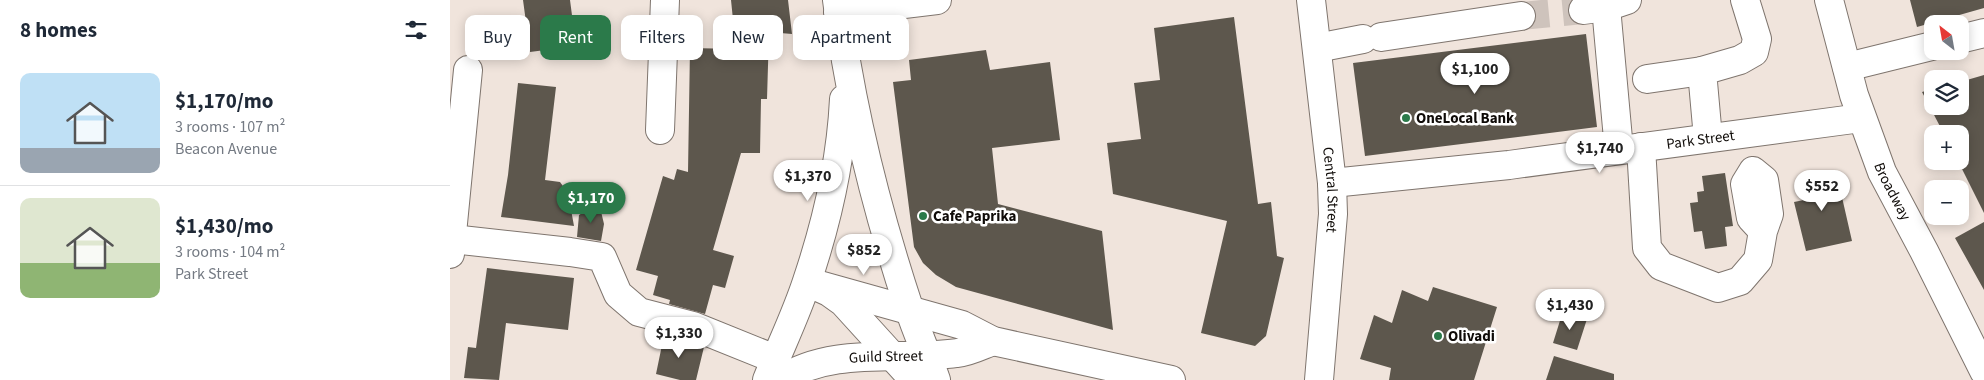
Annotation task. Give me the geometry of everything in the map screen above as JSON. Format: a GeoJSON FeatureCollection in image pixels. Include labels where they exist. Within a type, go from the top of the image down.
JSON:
{"type":"FeatureCollection","features":[{"type":"Feature","properties":{"kind":"street"},"geometry":{"type":"LineString","coordinates":[[660,130],[665,0]]}},
{"type":"Feature","properties":{"kind":"street"},"geometry":{"type":"LineString","coordinates":[[838,6],[937,0]]}},
{"type":"Feature","properties":{"kind":"street","name":"Central Street"},"geometry":{"type":"LineString","coordinates":[[1311,0],[1332,183],[1332,223],[1319,380]]}},
{"type":"Feature","properties":{"kind":"street"},"geometry":{"type":"LineString","coordinates":[[1647,79],[1702,71],[1740,60],[1754,52],[1757,39],[1745,0]]}},
{"type":"Feature","properties":{"kind":"street","name":"Broadway"},"geometry":{"type":"LineString","coordinates":[[1829,0],[1861,118],[1882,172],[1984,371]]}},
{"type":"Feature","properties":{"kind":"street"},"geometry":{"type":"LineString","coordinates":[[1605,6],[1647,248],[1660,266],[1718,288],[1740,281],[1758,260],[1762,231],[1769,214],[1764,180],[1753,171],[1747,133]]}},
{"type":"Feature","properties":{"kind":"street"},"geometry":{"type":"LineString","coordinates":[[1317,48],[1521,16]]}},
{"type":"Feature","properties":{"kind":"street"},"geometry":{"type":"LineString","coordinates":[[1969,37],[1984,33]]}},
{"type":"Feature","properties":{"kind":"street"},"geometry":{"type":"LineString","coordinates":[[1847,67],[1924,48]]}},
{"type":"Feature","properties":{"kind":"street"},"geometry":{"type":"LineString","coordinates":[[468,70],[451,247],[570,252],[602,257],[618,294],[639,312],[693,326],[774,373],[807,282],[827,216],[842,130],[843,60]]}},
{"type":"Feature","properties":{"kind":"street"},"geometry":{"type":"LineString","coordinates":[[845,60],[869,173],[910,310],[932,367]]}},
{"type":"Feature","properties":{"kind":"street"},"geometry":{"type":"LineString","coordinates":[[1702,71],[1708,138]]}},
{"type":"Feature","properties":{"kind":"street","name":"Park Street"},"geometry":{"type":"LineString","coordinates":[[1332,183],[1509,164],[1861,118]]}},
{"type":"Feature","properties":{"kind":"street"},"geometry":{"type":"LineString","coordinates":[[807,282],[962,325],[993,341],[1172,380]]}},
{"type":"Feature","properties":{"kind":"street"},"geometry":{"type":"LineString","coordinates":[[807,282],[830,292],[844,302],[914,380]]}},
{"type":"Feature","properties":{"kind":"street","name":"Guild Street"},"geometry":{"type":"LineString","coordinates":[[774,373],[858,357],[891,356],[932,367],[959,353],[993,341]]}},
{"type":"Feature","properties":{"kind":"building"},"geometry":{"type":"Polygon","coordinates":[[[523,0],[570,0],[572,15],[540,15],[540,51],[530,52],[530,15],[525,15],[523,0]]]}},
{"type":"Feature","properties":{"kind":"building"},"geometry":{"type":"Polygon","coordinates":[[[731,0],[788,0],[792,34],[783,33],[783,15],[733,15],[731,0]]]}},
{"type":"Feature","properties":{"kind":"building"},"geometry":{"type":"Polygon","coordinates":[[[1910,0],[1984,0],[1984,8],[1959,15],[1924,15],[1924,25],[1917,27],[1910,0]]]}},
{"type":"Feature","properties":{"kind":"building"},"geometry":{"type":"Polygon","coordinates":[[[1234,17],[1258,204],[1271,202],[1277,256],[1284,258],[1266,336],[1255,346],[1201,333],[1227,221],[1113,194],[1107,143],[1141,139],[1134,83],[1160,80],[1154,28],[1234,17]]]}},
{"type":"Feature","properties":{"kind":"building"},"geometry":{"type":"Polygon","coordinates":[[[1586,34],[1597,127],[1365,156],[1353,63],[1586,34]]]}},
{"type":"Feature","properties":{"kind":"building"},"geometry":{"type":"Polygon","coordinates":[[[703,48],[713,48],[713,60],[768,60],[767,99],[761,99],[760,153],[741,153],[713,250],[734,256],[725,288],[713,285],[705,314],[669,304],[670,300],[653,295],[658,276],[636,270],[663,176],[674,180],[677,169],[688,172],[690,60],[703,60],[703,48]]]}},
{"type":"Feature","properties":{"kind":"building"},"geometry":{"type":"Polygon","coordinates":[[[986,50],[990,70],[1050,62],[1060,140],[992,148],[998,204],[1102,231],[1113,330],[956,287],[936,275],[923,263],[914,247],[893,82],[911,80],[909,60],[986,50]]]}},
{"type":"Feature","properties":{"kind":"building"},"geometry":{"type":"Polygon","coordinates":[[[1984,75],[1984,213],[1962,170],[1969,170],[1969,125],[1939,125],[1934,115],[1969,115],[1969,79],[1984,75]]]}},
{"type":"Feature","properties":{"kind":"building"},"geometry":{"type":"Polygon","coordinates":[[[518,83],[556,87],[545,180],[560,182],[568,193],[574,226],[501,217],[508,175],[518,83]]]}},
{"type":"Feature","properties":{"kind":"building"},"geometry":{"type":"Polygon","coordinates":[[[1836,171],[1852,241],[1806,251],[1794,202],[1804,200],[1799,179],[1836,171]]]}},
{"type":"Feature","properties":{"kind":"building"},"geometry":{"type":"Polygon","coordinates":[[[1725,173],[1733,226],[1725,227],[1727,246],[1705,249],[1702,231],[1694,232],[1690,203],[1698,202],[1697,192],[1704,191],[1702,176],[1725,173]]]}},
{"type":"Feature","properties":{"kind":"building"},"geometry":{"type":"Polygon","coordinates":[[[599,203],[604,224],[601,241],[577,237],[579,215],[599,203]]]}},
{"type":"Feature","properties":{"kind":"building"},"geometry":{"type":"Polygon","coordinates":[[[1984,222],[1984,290],[1955,238],[1984,222]]]}},
{"type":"Feature","properties":{"kind":"building"},"geometry":{"type":"Polygon","coordinates":[[[487,268],[574,278],[568,330],[506,323],[499,380],[464,378],[468,347],[476,348],[487,268]]]}},
{"type":"Feature","properties":{"kind":"building","name":"Olivadi"},"geometry":{"type":"Polygon","coordinates":[[[1433,287],[1497,307],[1474,380],[1389,380],[1391,368],[1360,359],[1374,315],[1392,323],[1402,290],[1428,301],[1433,287]]]}},
{"type":"Feature","properties":{"kind":"building"},"geometry":{"type":"Polygon","coordinates":[[[1563,311],[1587,319],[1577,350],[1553,343],[1563,311]]]}},
{"type":"Feature","properties":{"kind":"building"},"geometry":{"type":"Polygon","coordinates":[[[661,334],[704,347],[696,380],[680,380],[656,374],[662,345],[659,344],[661,334]]]}},
{"type":"Feature","properties":{"kind":"building"},"geometry":{"type":"Polygon","coordinates":[[[1554,356],[1614,374],[1614,380],[1546,380],[1554,356]]]}},
{"type":"Feature","properties":{"kind":"tunnel"},"geometry":{"type":"LineString","coordinates":[[1521,16],[1583,10]]}},
{"type":"Feature","properties":{"kind":"place","name":"OneLocal Bank"},"geometry":{"type":"Point","coordinates":[1406,118]}},
{"type":"Feature","properties":{"kind":"place","name":"Cafe Paprika"},"geometry":{"type":"Point","coordinates":[923,216]}},
{"type":"Feature","properties":{"kind":"place","name":"Olivadi"},"geometry":{"type":"Point","coordinates":[1438,336]}}]}
